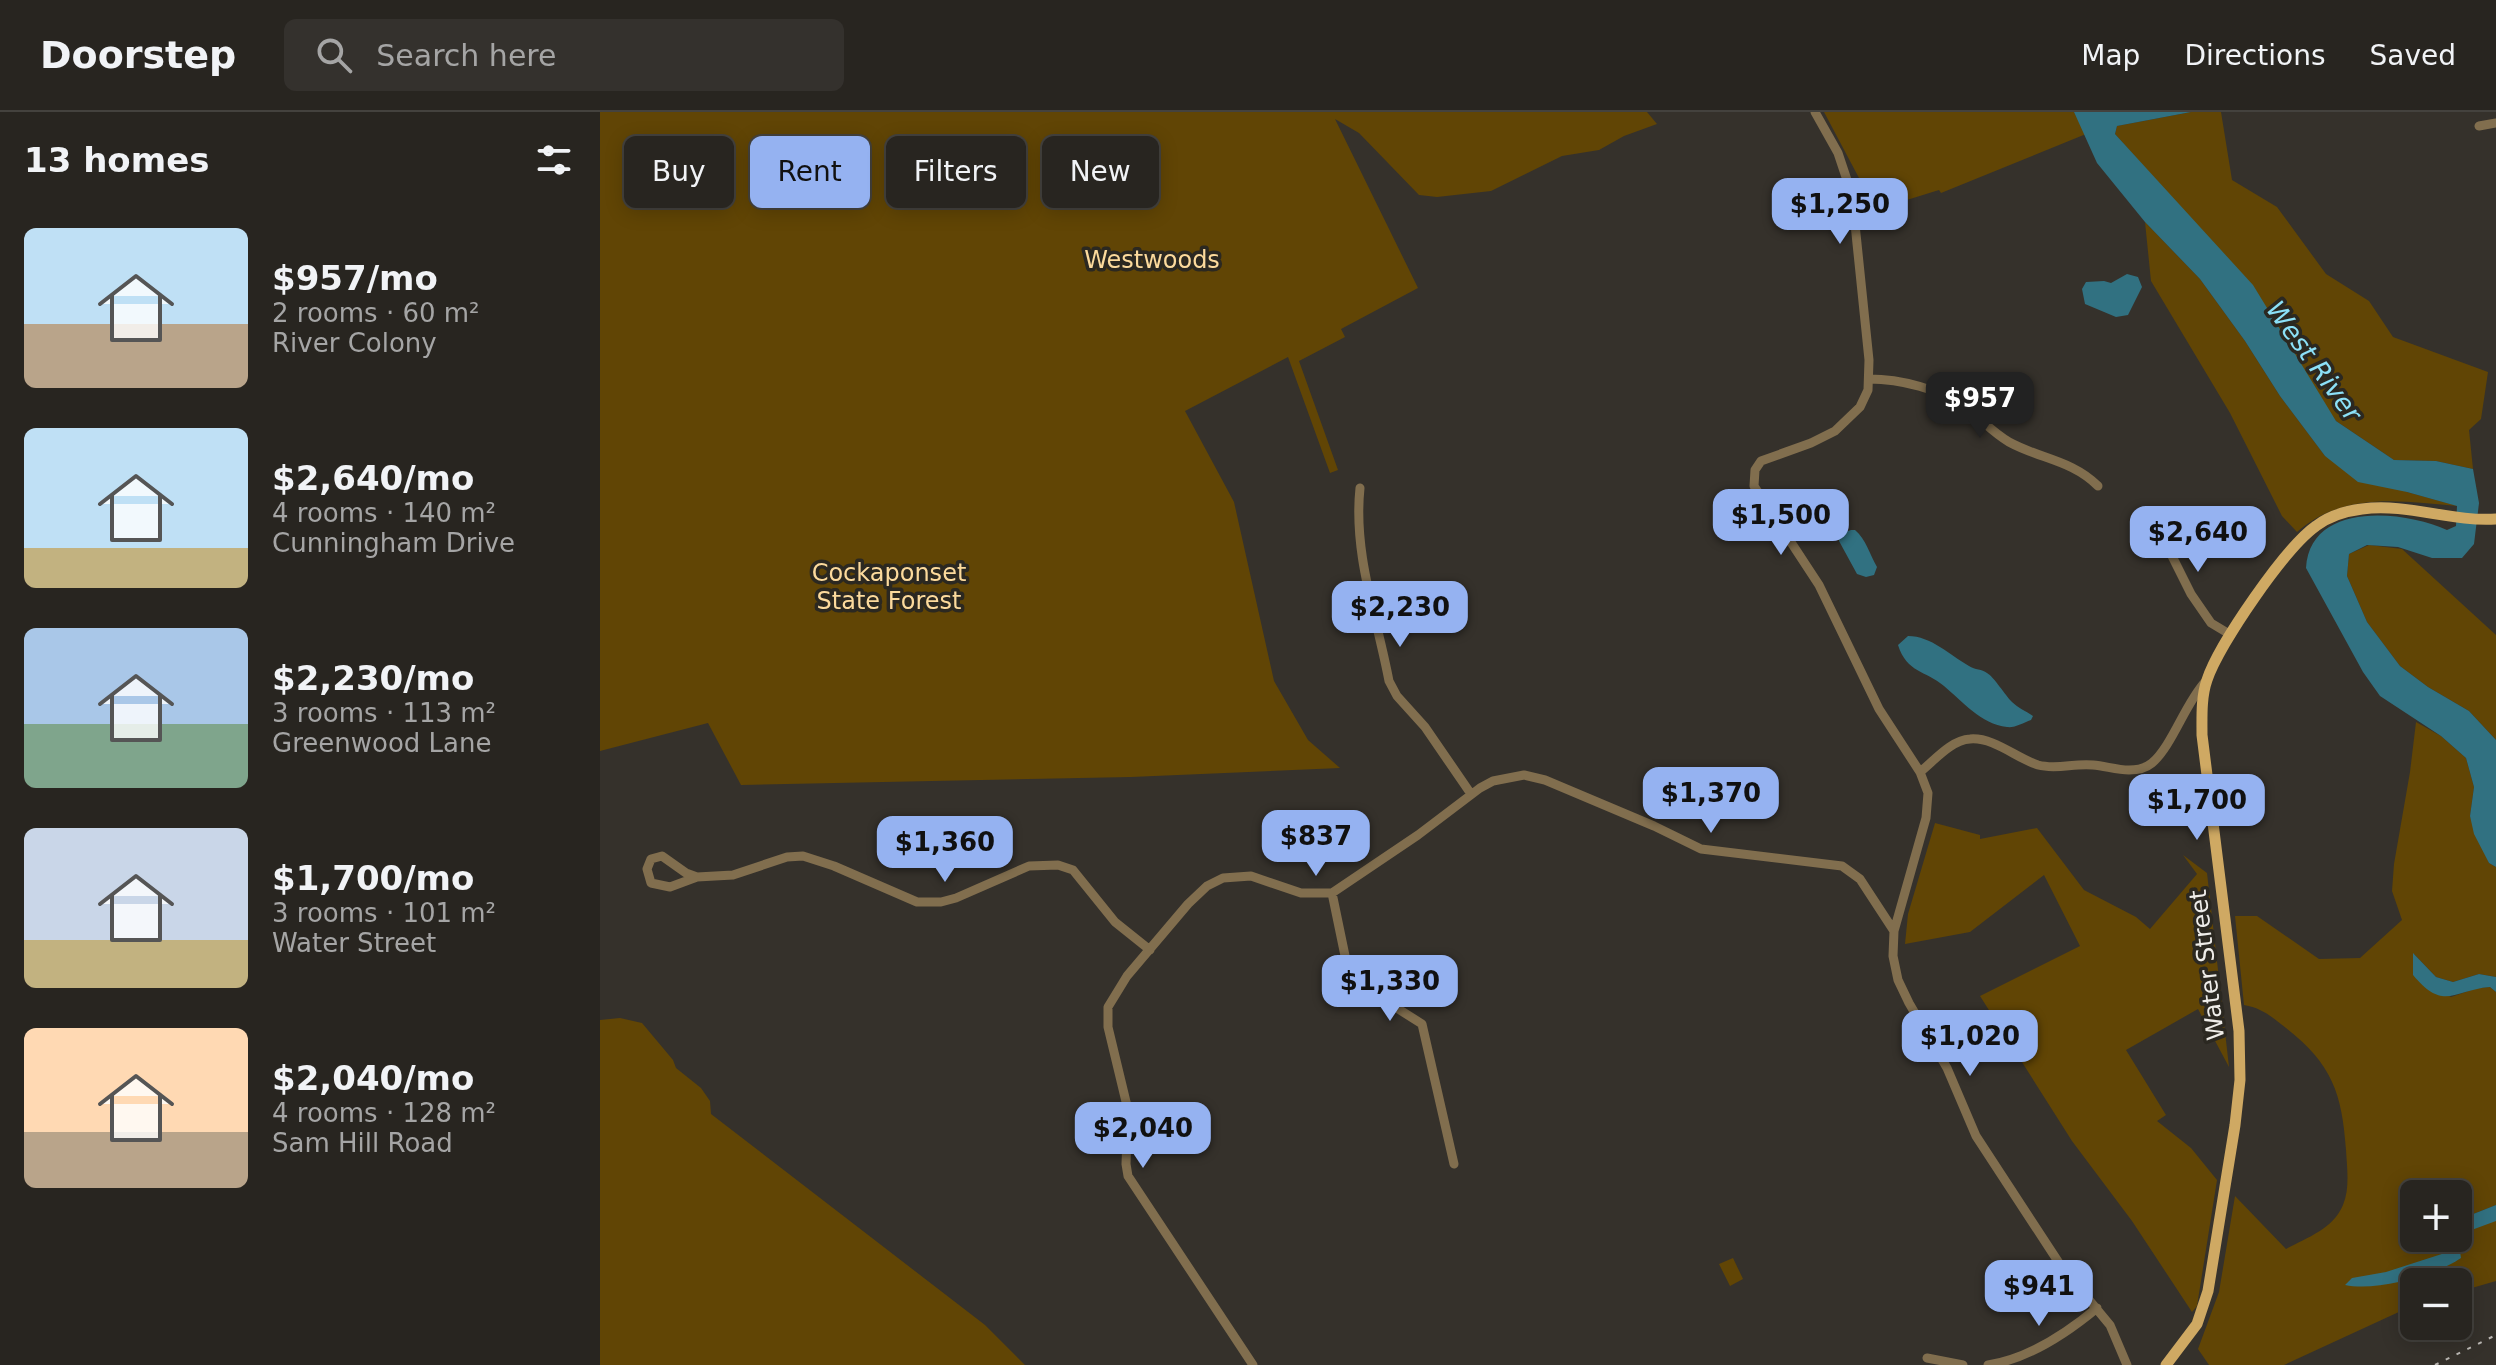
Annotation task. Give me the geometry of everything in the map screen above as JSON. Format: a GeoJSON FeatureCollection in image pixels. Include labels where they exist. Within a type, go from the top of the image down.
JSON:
{"type":"FeatureCollection","features":[{"type":"Feature","properties":{"kind":"main road","name":"Water Street"},"geometry":{"type":"LineString","coordinates":[[2166,1365],[2197,1324],[2208,1291],[2240,1080],[2239,1031],[2202,735],[2207,679],[2231,635],[2296,543],[2317,525],[2359,509],[2387,507],[2496,519]]}},
{"type":"Feature","properties":{"kind":"street"},"geometry":{"type":"LineString","coordinates":[[1815,112],[1838,153],[1852,195],[1869,379],[1864,400],[1844,424],[1823,438],[1761,461],[1755,470],[1754,482],[1763,504],[1819,585],[1879,709],[1920,772],[1928,793],[1928,809],[1894,931],[1893,956],[1901,988],[1943,1059],[1976,1136],[2061,1266],[2114,1332],[2127,1365]]}},
{"type":"Feature","properties":{"kind":"street"},"geometry":{"type":"LineString","coordinates":[[2479,126],[2496,123]]}},
{"type":"Feature","properties":{"kind":"street"},"geometry":{"type":"LineString","coordinates":[[1869,379],[1910,384],[1952,400],[2008,442],[2084,472],[2098,486]]}},
{"type":"Feature","properties":{"kind":"street"},"geometry":{"type":"LineString","coordinates":[[1360,488],[1361,553],[1389,681],[1471,794]]}},
{"type":"Feature","properties":{"kind":"street"},"geometry":{"type":"LineString","coordinates":[[2160,520],[2169,550],[2191,594],[2211,623],[2231,635]]}},
{"type":"Feature","properties":{"kind":"street"},"geometry":{"type":"LineString","coordinates":[[1920,772],[1948,748],[1973,739],[2047,767],[2094,765],[2129,770],[2144,768],[2160,754],[2195,693],[2207,679]]}},
{"type":"Feature","properties":{"kind":"street"},"geometry":{"type":"LineString","coordinates":[[1253,1365],[1131,1182],[1126,1170],[1128,1110],[1108,1027],[1111,999],[1197,894],[1229,876],[1261,878],[1301,893],[1332,893],[1493,781],[1534,776],[1701,849],[1842,866],[1860,879],[1894,931]]}},
{"type":"Feature","properties":{"kind":"street"},"geometry":{"type":"LineString","coordinates":[[697,877],[662,856],[651,859],[648,865],[649,880],[655,885],[670,887],[697,877],[733,875],[787,857],[803,856],[917,902],[932,903],[956,898],[1029,866],[1058,865],[1073,870],[1115,922],[1150,950]]}},
{"type":"Feature","properties":{"kind":"street"},"geometry":{"type":"LineString","coordinates":[[1332,893],[1349,975],[1422,1024],[1454,1164]]}},
{"type":"Feature","properties":{"kind":"street"},"geometry":{"type":"LineString","coordinates":[[1988,1365],[2011,1360],[2040,1346],[2097,1308]]}},
{"type":"Feature","properties":{"kind":"street"},"geometry":{"type":"LineString","coordinates":[[1927,1358],[1963,1365]]}},
{"type":"Feature","properties":{"kind":"green space"},"geometry":{"type":"Polygon","coordinates":[[[600,112],[1647,112],[1657,124],[1624,136],[1599,150],[1562,156],[1491,191],[1437,197],[1419,195],[1359,133],[1335,119],[1418,288],[1341,329],[1345,337],[1299,361],[1338,470],[1330,473],[1288,357],[1185,411],[1234,502],[1274,681],[1308,740],[1340,768],[1131,777],[741,785],[708,723],[600,751],[600,112]]]}},
{"type":"Feature","properties":{"kind":"green space"},"geometry":{"type":"Polygon","coordinates":[[[1824,112],[2074,112],[2086,134],[1941,193],[1939,190],[1865,213],[1859,178],[1824,112]]]}},
{"type":"Feature","properties":{"kind":"green space"},"geometry":{"type":"Polygon","coordinates":[[[2191,112],[2221,112],[2232,180],[2277,207],[2326,274],[2369,301],[2393,337],[2488,372],[2481,419],[2469,430],[2473,469],[2436,461],[2394,460],[2336,421],[2189,217],[2115,134],[2117,126],[2191,112]]]}},
{"type":"Feature","properties":{"kind":"green space"},"geometry":{"type":"Polygon","coordinates":[[[2145,222],[2200,279],[2325,456],[2407,492],[2458,506],[2394,501],[2354,504],[2315,519],[2297,532],[2282,516],[2230,413],[2151,281],[2145,222]]]}},
{"type":"Feature","properties":{"kind":"green space"},"geometry":{"type":"Polygon","coordinates":[[[2369,545],[2402,549],[2496,635],[2496,740],[2469,711],[2400,666],[2367,622],[2347,576],[2349,554],[2369,545]]]}},
{"type":"Feature","properties":{"kind":"green space"},"geometry":{"type":"Polygon","coordinates":[[[2416,722],[2441,736],[2466,758],[2474,787],[2470,816],[2489,863],[2496,867],[2496,977],[2479,974],[2453,982],[2436,977],[2414,954],[2413,975],[2451,997],[2477,988],[2490,987],[2496,992],[2496,1205],[2472,1214],[2472,1180],[2400,1180],[2400,1252],[2472,1252],[2472,1228],[2496,1220],[2496,1281],[2472,1288],[2472,1268],[2400,1268],[2400,1311],[2284,1365],[2209,1365],[2198,1349],[2219,1292],[2235,1196],[2286,1249],[2319,1232],[2333,1220],[2343,1205],[2347,1185],[2341,1112],[2332,1081],[2302,1041],[2262,1011],[2244,1005],[2235,916],[2257,916],[2319,959],[2360,958],[2402,920],[2392,891],[2416,722]]]}},
{"type":"Feature","properties":{"kind":"green space"},"geometry":{"type":"Polygon","coordinates":[[[1935,823],[1980,835],[1980,839],[2037,828],[2084,890],[2136,917],[2150,929],[2197,874],[2183,855],[2207,873],[2229,1067],[2198,1009],[2126,1050],[2166,1115],[2157,1121],[2191,1148],[2217,1180],[2197,1306],[2192,1312],[2132,1221],[2072,1141],[1980,996],[2080,946],[2044,875],[1970,932],[1905,944],[1908,914],[1935,823]]]}},
{"type":"Feature","properties":{"kind":"green space"},"geometry":{"type":"Polygon","coordinates":[[[620,1018],[642,1023],[673,1060],[676,1068],[701,1088],[710,1101],[711,1114],[985,1325],[1025,1365],[600,1365],[600,1020],[620,1018]]]}},
{"type":"Feature","properties":{"kind":"green space"},"geometry":{"type":"Polygon","coordinates":[[[1733,1258],[1743,1279],[1730,1286],[1719,1264],[1733,1258]]]}},
{"type":"Feature","properties":{"kind":"water"},"geometry":{"type":"Polygon","coordinates":[[[2074,112],[2191,112],[2117,126],[2115,134],[2253,285],[2336,421],[2394,460],[2436,461],[2473,469],[2479,503],[2474,544],[2462,558],[2432,558],[2398,547],[2367,545],[2349,554],[2347,576],[2367,622],[2400,666],[2469,711],[2496,740],[2496,867],[2489,863],[2474,834],[2470,816],[2474,787],[2466,758],[2441,736],[2380,696],[2363,672],[2306,568],[2311,546],[2324,531],[2341,521],[2362,516],[2384,516],[2407,518],[2447,530],[2456,526],[2457,506],[2358,482],[2325,456],[2200,279],[2145,222],[2097,163],[2074,112]]]}},
{"type":"Feature","properties":{"kind":"water"},"geometry":{"type":"Polygon","coordinates":[[[2127,274],[2138,277],[2142,287],[2128,315],[2116,317],[2085,304],[2082,289],[2086,282],[2111,283],[2127,274]]]}},
{"type":"Feature","properties":{"kind":"water"},"geometry":{"type":"Polygon","coordinates":[[[1851,530],[1859,534],[1868,547],[1877,567],[1874,575],[1866,577],[1857,574],[1839,541],[1839,534],[1851,530]]]}},
{"type":"Feature","properties":{"kind":"water"},"geometry":{"type":"Polygon","coordinates":[[[1908,636],[1932,643],[1987,673],[2012,702],[2033,716],[2031,720],[2007,727],[1980,717],[1944,686],[1906,661],[1898,645],[1908,636]]]}},
{"type":"Feature","properties":{"kind":"water"},"geometry":{"type":"Polygon","coordinates":[[[2413,953],[2436,977],[2453,982],[2479,974],[2496,977],[2496,992],[2490,987],[2449,996],[2433,993],[2413,975],[2413,953]]]}},
{"type":"Feature","properties":{"kind":"water"},"geometry":{"type":"Polygon","coordinates":[[[2496,1205],[2496,1221],[2472,1230],[2472,1214],[2496,1205]]]}},
{"type":"Feature","properties":{"kind":"water"},"geometry":{"type":"Polygon","coordinates":[[[2448,1252],[2460,1252],[2461,1258],[2440,1268],[2400,1268],[2400,1281],[2373,1286],[2345,1285],[2352,1278],[2386,1272],[2448,1252]]]}},
{"type":"Feature","properties":{"kind":"railway"},"geometry":{"type":"LineString","coordinates":[[2435,1365],[2496,1335]]}},
{"type":"Feature","properties":{"kind":"park label","name":"Westwoods"},"geometry":{"type":"Point","coordinates":[1152,260]}},
{"type":"Feature","properties":{"kind":"park label","name":"Cockaponset State Forest"},"geometry":{"type":"Point","coordinates":[889,587]}},
{"type":"Feature","properties":{"kind":"water label","name":"West River"},"geometry":{"type":"Point","coordinates":[2314,361]}}]}
